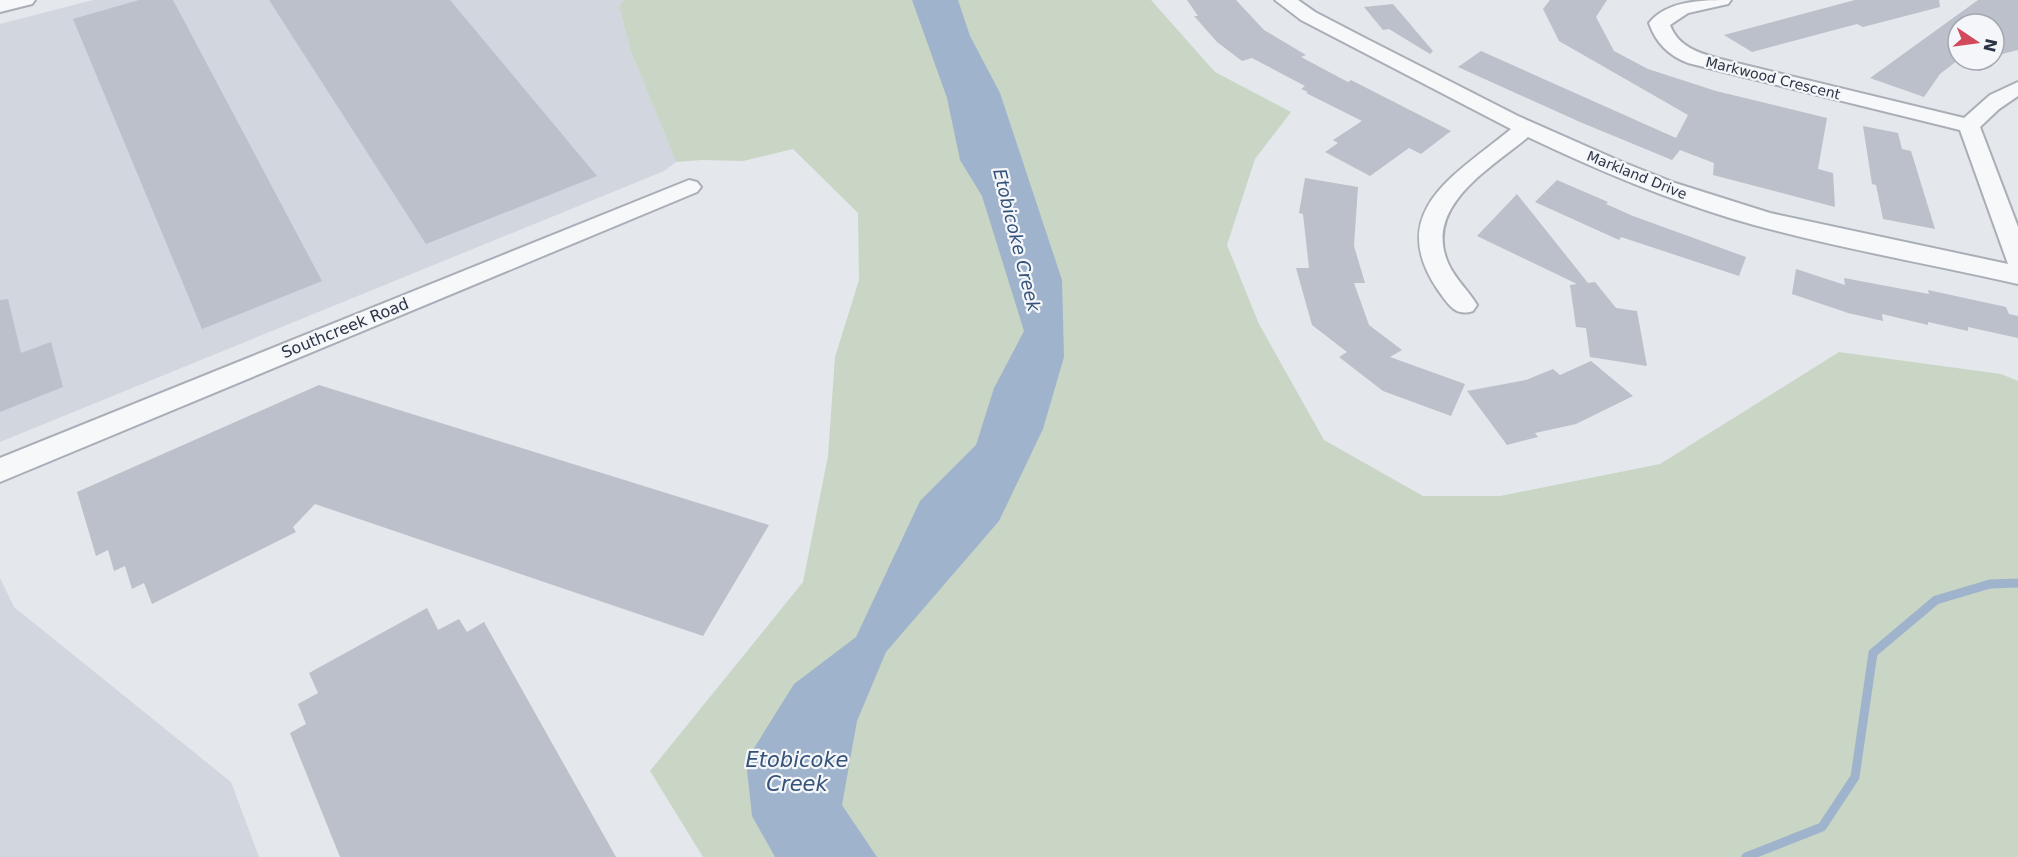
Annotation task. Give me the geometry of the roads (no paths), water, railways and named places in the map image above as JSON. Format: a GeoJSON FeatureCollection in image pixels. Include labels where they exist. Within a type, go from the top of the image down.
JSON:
{"type":"FeatureCollection","features":[{"type":"Feature","properties":{"kind":"street"},"geometry":{"type":"LineString","coordinates":[[0,6],[25,0]]}},
{"type":"Feature","properties":{"kind":"street","name":"Markland Drive"},"geometry":{"type":"LineString","coordinates":[[1285,0],[1308,16],[1525,128],[1627,172],[1723,208],[1789,226],[2018,275]]}},
{"type":"Feature","properties":{"kind":"street","name":"Markwood Crescent"},"geometry":{"type":"LineString","coordinates":[[1721,0],[1671,14],[1659,23],[1663,36],[1674,49],[1713,64],[1969,126]]}},
{"type":"Feature","properties":{"kind":"street"},"geometry":{"type":"LineString","coordinates":[[2018,88],[1987,107],[1969,126],[2018,260]]}},
{"type":"Feature","properties":{"kind":"street"},"geometry":{"type":"LineString","coordinates":[[1464,305],[1447,283],[1434,258],[1429,235],[1433,214],[1459,183],[1525,128]]}},
{"type":"Feature","properties":{"kind":"street","name":"Southcreek Road"},"geometry":{"type":"LineString","coordinates":[[0,470],[689,187]]}},
{"type":"Feature","properties":{"kind":"water","name":"Etobicoke Creek"},"geometry":{"type":"Polygon","coordinates":[[[912,0],[958,0],[970,36],[1000,93],[1062,280],[1064,357],[1043,429],[999,521],[886,652],[857,721],[842,805],[877,857],[775,857],[752,816],[746,761],[794,684],[856,637],[920,501],[976,445],[994,388],[1024,331],[982,196],[960,160],[947,98],[912,0]]]}},
{"type":"Feature","properties":{"kind":"waterway"},"geometry":{"type":"LineString","coordinates":[[1746,857],[1822,827],[1855,777],[1873,653],[1936,600],[1990,584],[2018,583]]}}]}
